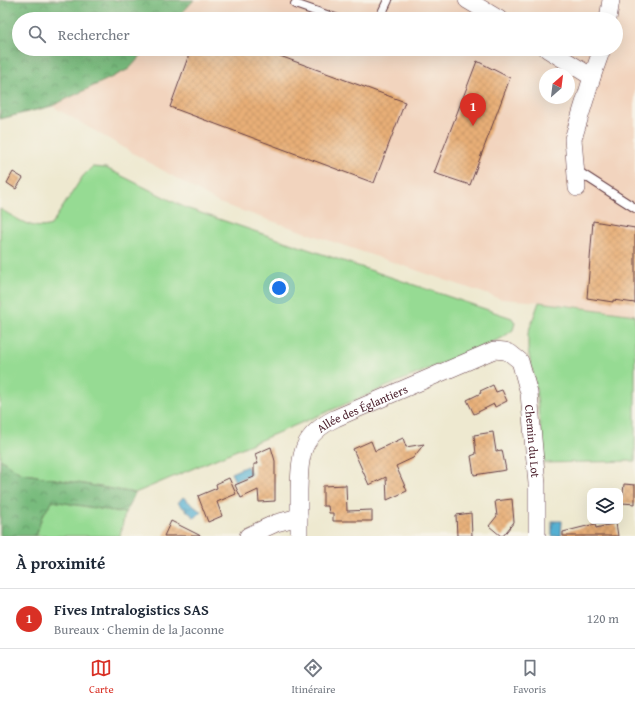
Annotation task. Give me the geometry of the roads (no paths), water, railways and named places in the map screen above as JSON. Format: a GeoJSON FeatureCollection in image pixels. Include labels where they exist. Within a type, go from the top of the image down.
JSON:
{"type":"FeatureCollection","features":[{"type":"Feature","properties":{"kind":"street"},"geometry":{"type":"LineString","coordinates":[[468,0],[487,12]]}},
{"type":"Feature","properties":{"kind":"street"},"geometry":{"type":"LineString","coordinates":[[609,12],[611,0]]}},
{"type":"Feature","properties":{"kind":"street"},"geometry":{"type":"LineString","coordinates":[[559,56],[592,76]]}},
{"type":"Feature","properties":{"kind":"street"},"geometry":{"type":"LineString","coordinates":[[577,188],[573,139],[599,56]]}},
{"type":"Feature","properties":{"kind":"street","name":"Allée des Églantiers"},"geometry":{"type":"LineString","coordinates":[[299,536],[298,517],[300,464],[309,439],[325,424],[487,352],[500,350],[510,353]]}},
{"type":"Feature","properties":{"kind":"street","name":"Chemin du Lot"},"geometry":{"type":"LineString","coordinates":[[510,353],[520,361],[529,393],[537,484],[537,536]]}},
{"type":"Feature","properties":{"kind":"street"},"geometry":{"type":"LineString","coordinates":[[248,536],[276,523],[298,517]]}},
{"type":"Feature","properties":{"kind":"lane"},"geometry":{"type":"LineString","coordinates":[[382,12],[388,0]]}},
{"type":"Feature","properties":{"kind":"lane"},"geometry":{"type":"LineString","coordinates":[[295,4],[318,12]]}},
{"type":"Feature","properties":{"kind":"lane"},"geometry":{"type":"LineString","coordinates":[[575,170],[635,208]]}},
{"type":"Feature","properties":{"kind":"water"},"geometry":{"type":"Polygon","coordinates":[[[247,466],[251,474],[235,481],[231,473],[247,466]]]}},
{"type":"Feature","properties":{"kind":"water"},"geometry":{"type":"Polygon","coordinates":[[[183,497],[201,512],[195,518],[178,503],[183,497]]]}},
{"type":"Feature","properties":{"kind":"water"},"geometry":{"type":"Polygon","coordinates":[[[552,521],[562,521],[561,536],[552,536],[552,521]]]}},
{"type":"Feature","properties":{"kind":"place","name":"Fives Intralogistics SAS"},"geometry":{"type":"Point","coordinates":[473,126]}}]}
